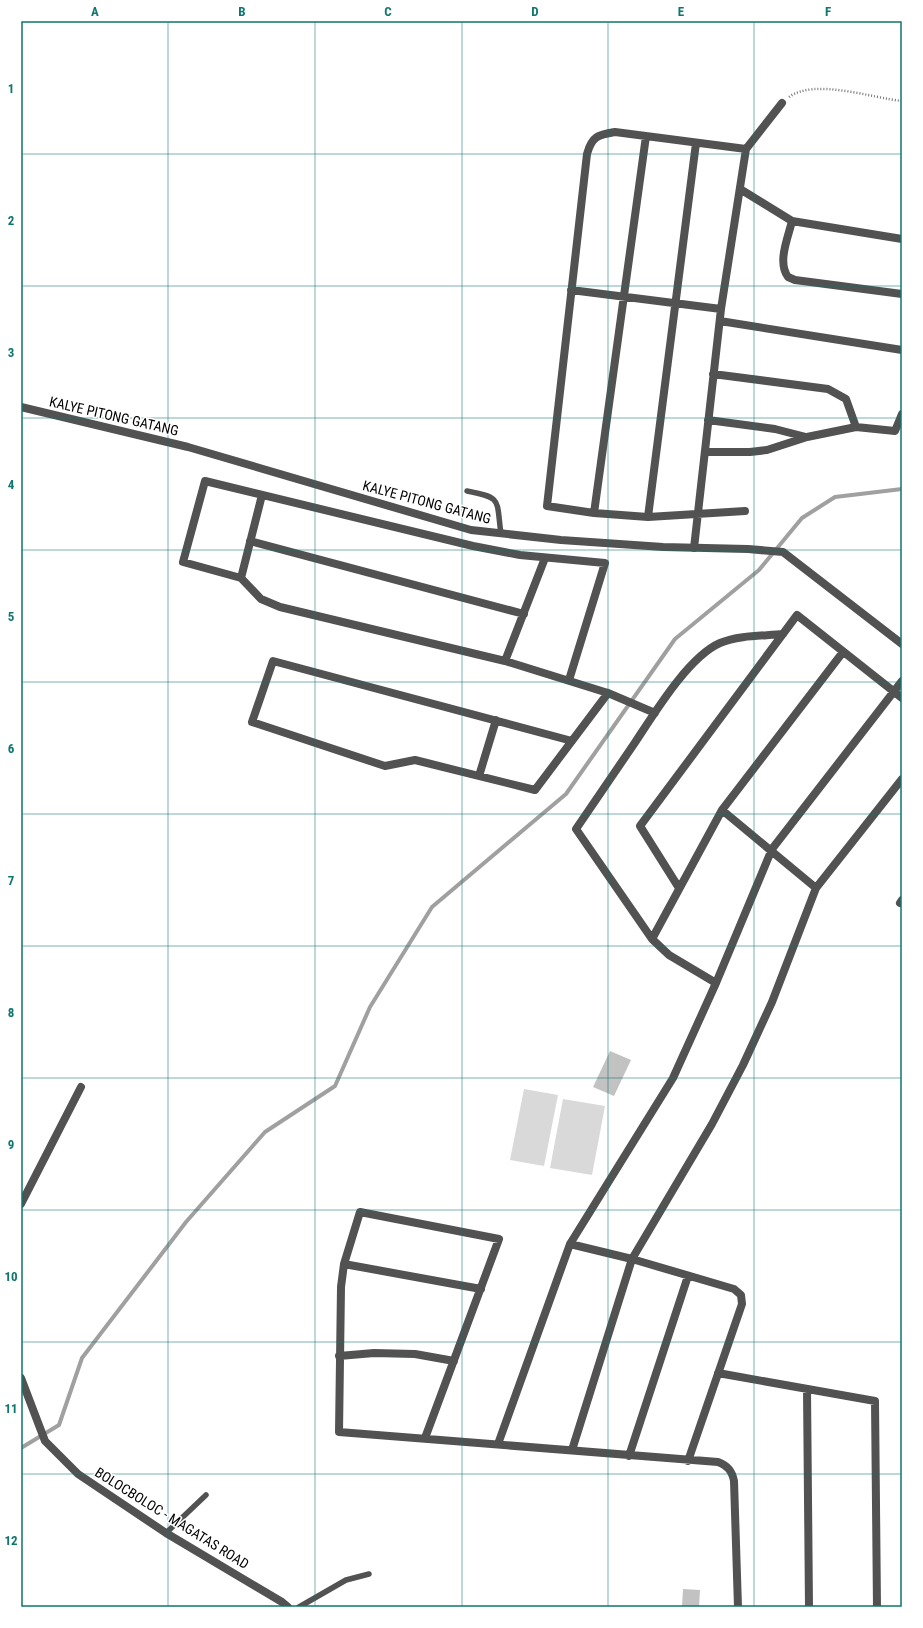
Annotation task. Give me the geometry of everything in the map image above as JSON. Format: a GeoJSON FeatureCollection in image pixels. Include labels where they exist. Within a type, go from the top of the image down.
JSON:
{"type":"FeatureCollection","features":[{"type":"Feature","properties":{"kind":"street"},"geometry":{"type":"LineString","coordinates":[[694,548],[721,309],[746,149],[782,103]]}},
{"type":"Feature","properties":{"kind":"street"},"geometry":{"type":"LineString","coordinates":[[745,511],[648,517],[594,513],[546,506],[589,144],[595,137],[615,132],[746,149]]}},
{"type":"Feature","properties":{"kind":"street"},"geometry":{"type":"LineString","coordinates":[[594,513],[646,136]]}},
{"type":"Feature","properties":{"kind":"street"},"geometry":{"type":"LineString","coordinates":[[648,517],[696,143]]}},
{"type":"Feature","properties":{"kind":"street"},"geometry":{"type":"LineString","coordinates":[[740,190],[792,221],[902,239]]}},
{"type":"Feature","properties":{"kind":"street"},"geometry":{"type":"LineString","coordinates":[[792,221],[783,260],[785,273],[788,277],[795,280],[902,294]]}},
{"type":"Feature","properties":{"kind":"street"},"geometry":{"type":"LineString","coordinates":[[571,290],[721,309]]}},
{"type":"Feature","properties":{"kind":"street"},"geometry":{"type":"LineString","coordinates":[[720,321],[902,350]]}},
{"type":"Feature","properties":{"kind":"street"},"geometry":{"type":"LineString","coordinates":[[714,374],[828,389],[846,399],[856,427]]}},
{"type":"Feature","properties":{"kind":"street","name":"KALYE PITONG GATANG"},"geometry":{"type":"LineString","coordinates":[[21,407],[188,448],[471,530],[561,540],[783,552],[902,644]]}},
{"type":"Feature","properties":{"kind":"street"},"geometry":{"type":"LineString","coordinates":[[705,452],[750,452],[767,450],[807,437],[856,427],[895,431],[902,414]]}},
{"type":"Feature","properties":{"kind":"street"},"geometry":{"type":"LineString","coordinates":[[708,420],[775,429],[807,437]]}},
{"type":"Feature","properties":{"kind":"street"},"geometry":{"type":"LineString","coordinates":[[569,680],[605,563],[545,558],[473,546],[205,481],[182,562],[241,578],[261,599],[280,607],[505,661],[608,693],[655,713]]}},
{"type":"Feature","properties":{"kind":"street"},"geometry":{"type":"LineString","coordinates":[[241,578],[262,495]]}},
{"type":"Feature","properties":{"kind":"street"},"geometry":{"type":"LineString","coordinates":[[250,541],[524,614]]}},
{"type":"Feature","properties":{"kind":"street"},"geometry":{"type":"LineString","coordinates":[[505,661],[545,558]]}},
{"type":"Feature","properties":{"kind":"street"},"geometry":{"type":"LineString","coordinates":[[679,888],[640,826],[797,615],[902,698]]}},
{"type":"Feature","properties":{"kind":"street"},"geometry":{"type":"LineString","coordinates":[[716,983],[669,955],[652,939],[576,829],[655,713],[694,663],[706,652],[721,643],[738,639],[783,634]]}},
{"type":"Feature","properties":{"kind":"street"},"geometry":{"type":"LineString","coordinates":[[652,939],[722,810],[843,652]]}},
{"type":"Feature","properties":{"kind":"street"},"geometry":{"type":"LineString","coordinates":[[572,740],[273,661],[252,722],[385,766],[415,760],[535,790],[608,693]]}},
{"type":"Feature","properties":{"kind":"street"},"geometry":{"type":"LineString","coordinates":[[498,1444],[570,1244],[673,1078],[716,983],[772,849],[902,681]]}},
{"type":"Feature","properties":{"kind":"street"},"geometry":{"type":"LineString","coordinates":[[479,776],[496,720]]}},
{"type":"Feature","properties":{"kind":"street"},"geometry":{"type":"LineString","coordinates":[[572,1450],[632,1259],[712,1124],[743,1065],[772,1002],[816,888],[902,779]]}},
{"type":"Feature","properties":{"kind":"street"},"geometry":{"type":"LineString","coordinates":[[722,810],[772,849],[816,888]]}},
{"type":"Feature","properties":{"kind":"street"},"geometry":{"type":"LineString","coordinates":[[21,1204],[81,1087]]}},
{"type":"Feature","properties":{"kind":"street"},"geometry":{"type":"LineString","coordinates":[[425,1438],[499,1239],[360,1212],[344,1264],[340,1302],[339,1432],[572,1450],[688,1461],[718,1462],[725,1464],[733,1474],[738,1607]]}},
{"type":"Feature","properties":{"kind":"street"},"geometry":{"type":"LineString","coordinates":[[570,1244],[632,1259],[734,1289],[741,1295],[742,1304],[688,1461]]}},
{"type":"Feature","properties":{"kind":"street"},"geometry":{"type":"LineString","coordinates":[[344,1264],[481,1289]]}},
{"type":"Feature","properties":{"kind":"street"},"geometry":{"type":"LineString","coordinates":[[629,1456],[688,1276]]}},
{"type":"Feature","properties":{"kind":"street"},"geometry":{"type":"LineString","coordinates":[[339,1356],[374,1353],[415,1354],[454,1361]]}},
{"type":"Feature","properties":{"kind":"street"},"geometry":{"type":"LineString","coordinates":[[718,1373],[875,1401],[878,1607]]}},
{"type":"Feature","properties":{"kind":"street","name":"BOLOCBOLOC - MAGATAS ROAD"},"geometry":{"type":"LineString","coordinates":[[21,1378],[44,1441],[78,1474],[166,1533],[288,1607]]}},
{"type":"Feature","properties":{"kind":"street"},"geometry":{"type":"LineString","coordinates":[[807,1389],[809,1607]]}},
{"type":"Feature","properties":{"kind":"lane"},"geometry":{"type":"LineString","coordinates":[[467,491],[491,496],[496,500],[501,534]]}},
{"type":"Feature","properties":{"kind":"lane"},"geometry":{"type":"LineString","coordinates":[[166,1533],[206,1495]]}},
{"type":"Feature","properties":{"kind":"lane"},"geometry":{"type":"LineString","coordinates":[[299,1607],[346,1580],[370,1574]]}},
{"type":"Feature","properties":{"kind":"path"},"geometry":{"type":"LineString","coordinates":[[782,103],[799,92],[823,89],[855,92],[902,101]]}},
{"type":"Feature","properties":{"kind":"shaded area"},"geometry":{"type":"Polygon","coordinates":[[[524,1089],[558,1095],[544,1166],[510,1160],[524,1089]]]}},
{"type":"Feature","properties":{"kind":"shaded area"},"geometry":{"type":"Polygon","coordinates":[[[563,1099],[605,1106],[592,1175],[550,1168],[563,1099]]]}},
{"type":"Feature","properties":{"kind":"building"},"geometry":{"type":"Polygon","coordinates":[[[610,1051],[631,1060],[614,1096],[593,1087],[610,1051]]]}},
{"type":"Feature","properties":{"kind":"building"},"geometry":{"type":"Polygon","coordinates":[[[683,1589],[700,1590],[699,1607],[682,1607],[683,1589]]]}},
{"type":"Feature","properties":{"kind":"waterway"},"geometry":{"type":"LineString","coordinates":[[21,1448],[59,1425],[82,1358],[186,1222],[265,1132],[335,1086],[370,1007],[432,907],[566,794],[675,639],[759,570],[802,518],[835,497],[902,489]]}}]}
